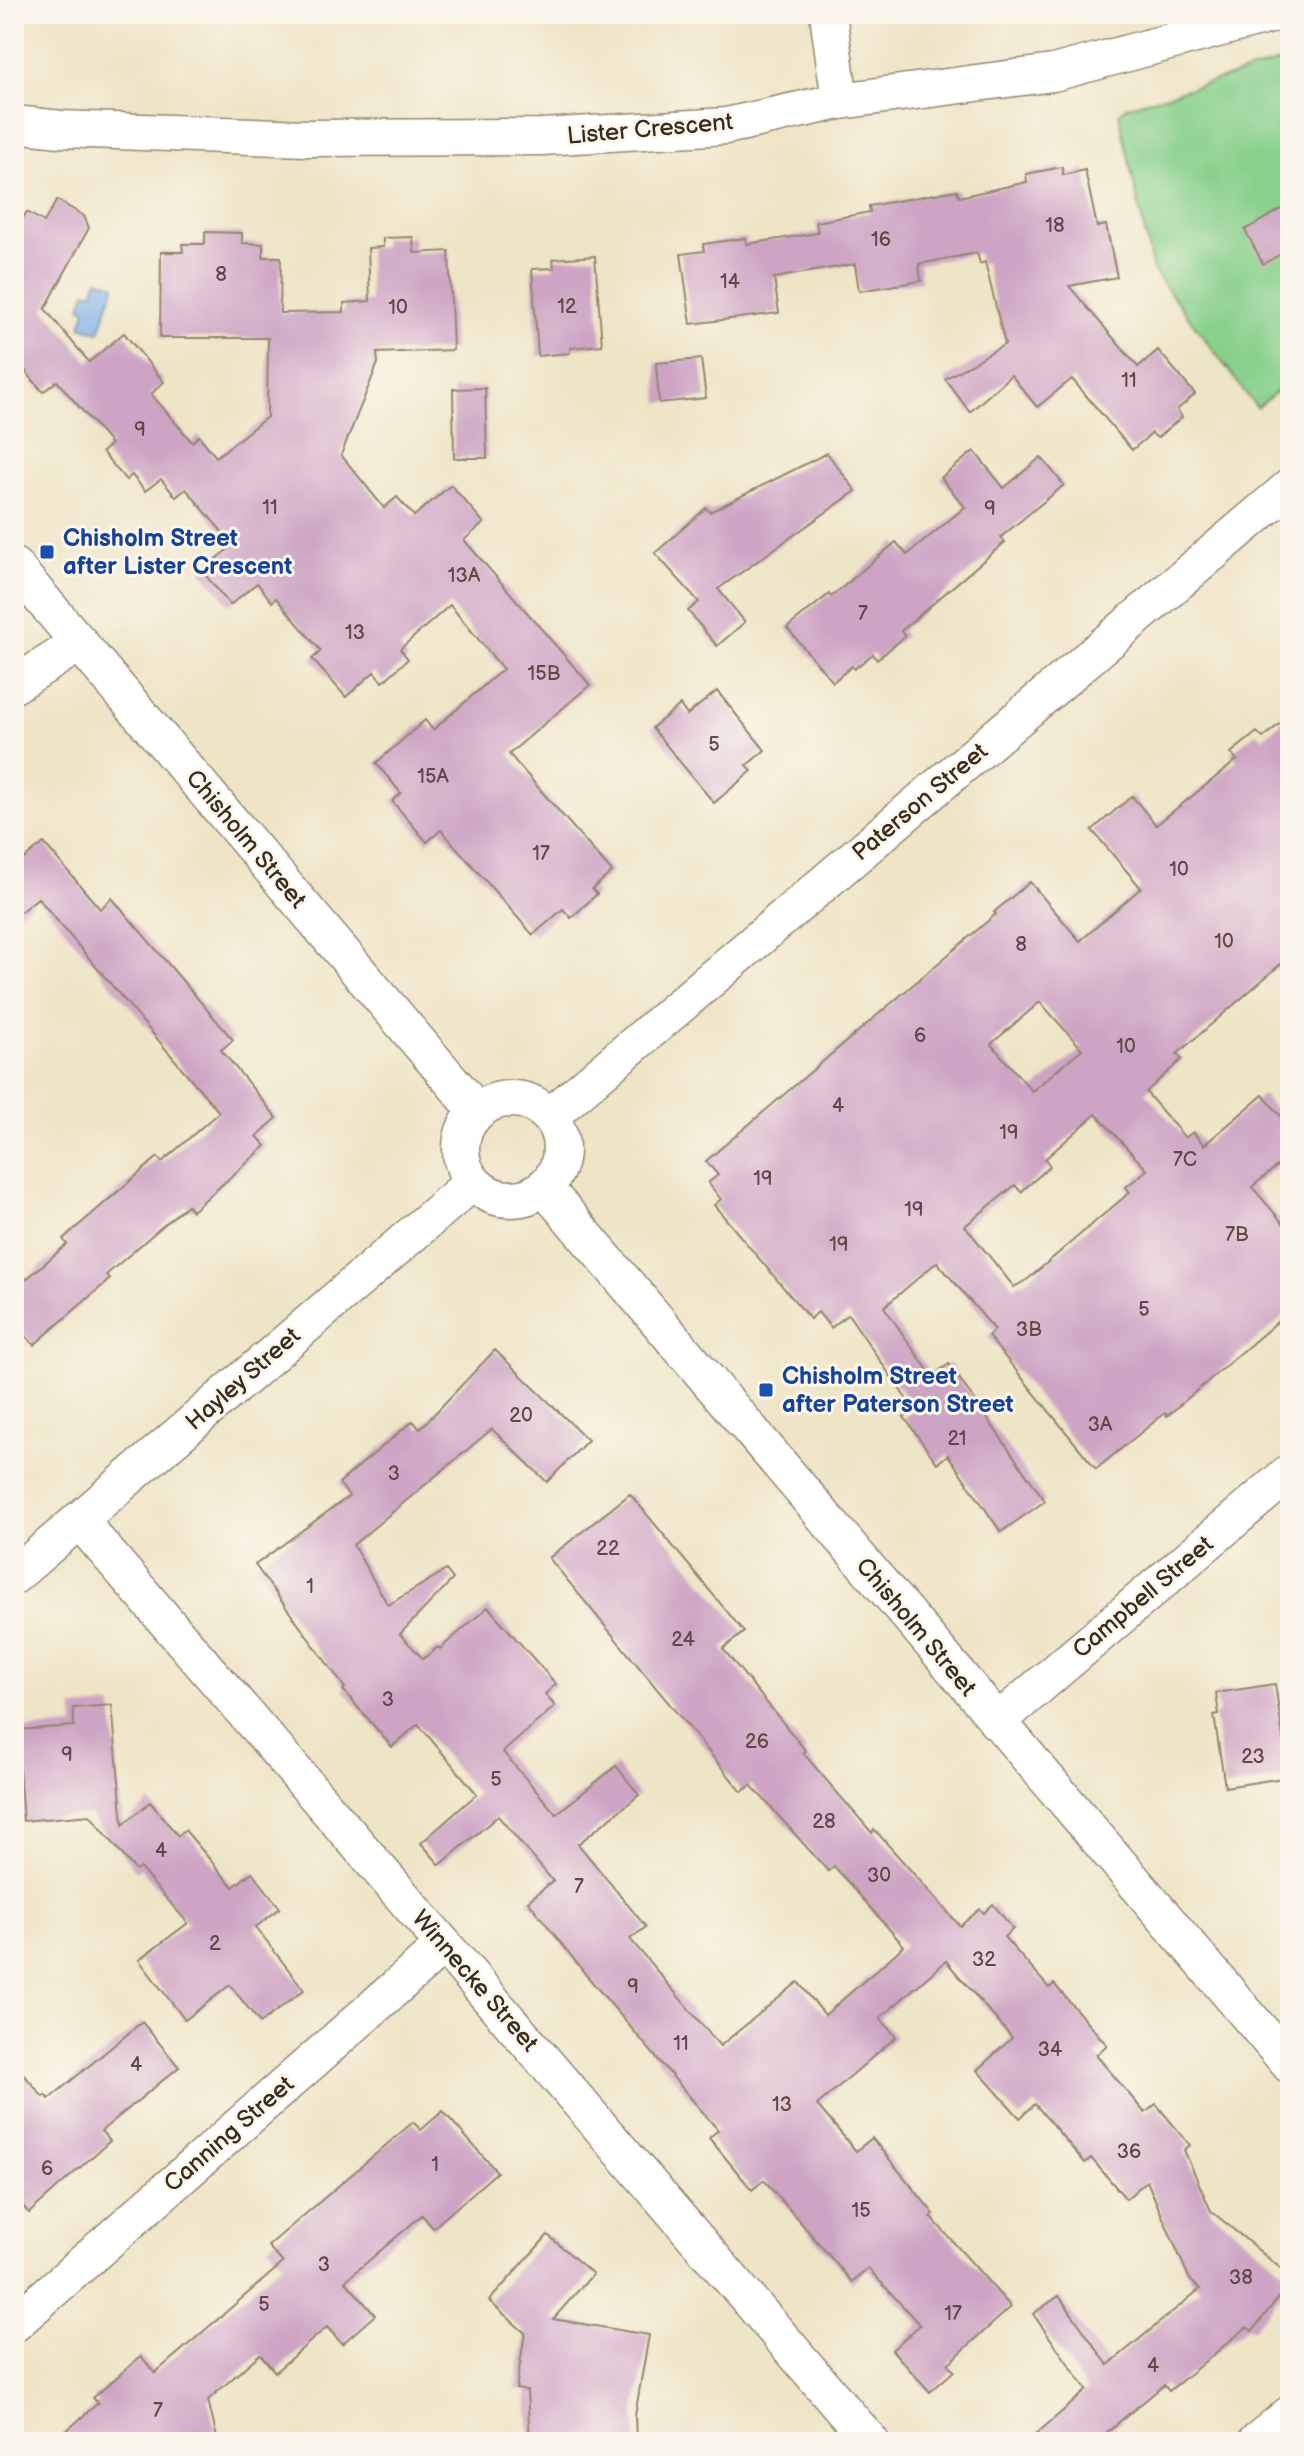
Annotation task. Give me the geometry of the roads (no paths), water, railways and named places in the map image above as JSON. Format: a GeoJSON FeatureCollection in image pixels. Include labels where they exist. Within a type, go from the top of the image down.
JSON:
{"type":"FeatureCollection","features":[{"type":"Feature","properties":{"kind":"street"},"geometry":{"type":"LineString","coordinates":[[828,14],[840,101]]}},
{"type":"Feature","properties":{"kind":"street","name":"Lister Crescent"},"geometry":{"type":"LineString","coordinates":[[14,124],[61,129],[305,138],[542,137],[726,126],[840,101],[1053,73],[1274,14]]}},
{"type":"Feature","properties":{"kind":"street","name":"Paterson Street"},"geometry":{"type":"LineString","coordinates":[[550,1116],[1290,487]]}},
{"type":"Feature","properties":{"kind":"street","name":"Chisholm Street"},"geometry":{"type":"LineString","coordinates":[[14,566],[477,1111]]}},
{"type":"Feature","properties":{"kind":"street"},"geometry":{"type":"LineString","coordinates":[[14,685],[80,643]]}},
{"type":"Feature","properties":{"kind":"street"},"geometry":{"type":"LineString","coordinates":[[523,1099],[550,1116],[558,1130],[560,1161],[544,1187],[530,1196],[515,1200],[499,1198],[473,1182],[461,1154],[467,1124],[477,1111],[491,1102],[523,1099]]}},
{"type":"Feature","properties":{"kind":"street","name":"Hayley Street"},"geometry":{"type":"LineString","coordinates":[[14,1576],[473,1182]]}},
{"type":"Feature","properties":{"kind":"street","name":"Chisholm Street"},"geometry":{"type":"LineString","coordinates":[[544,1187],[1290,2065]]}},
{"type":"Feature","properties":{"kind":"street","name":"Campbell Street"},"geometry":{"type":"LineString","coordinates":[[997,1722],[1290,1472]]}},
{"type":"Feature","properties":{"kind":"street","name":"Winnecke Street"},"geometry":{"type":"LineString","coordinates":[[79,1520],[871,2442]]}},
{"type":"Feature","properties":{"kind":"street","name":"Canning Street"},"geometry":{"type":"LineString","coordinates":[[14,2324],[444,1945]]}},
{"type":"Feature","properties":{"kind":"street"},"geometry":{"type":"LineString","coordinates":[[1256,2442],[1290,2414]]}},
{"type":"Feature","properties":{"kind":"water"},"geometry":{"type":"Polygon","coordinates":[[[98,279],[115,285],[99,332],[81,326],[86,310],[81,307],[86,291],[93,293],[98,279]]]}},
{"type":"Feature","properties":{"kind":"place","name":"Chisholm Street after Lister Crescent"},"geometry":{"type":"Point","coordinates":[47,552]}},
{"type":"Feature","properties":{"kind":"place","name":"Chisholm Street after Paterson Street"},"geometry":{"type":"Point","coordinates":[766,1390]}}]}
